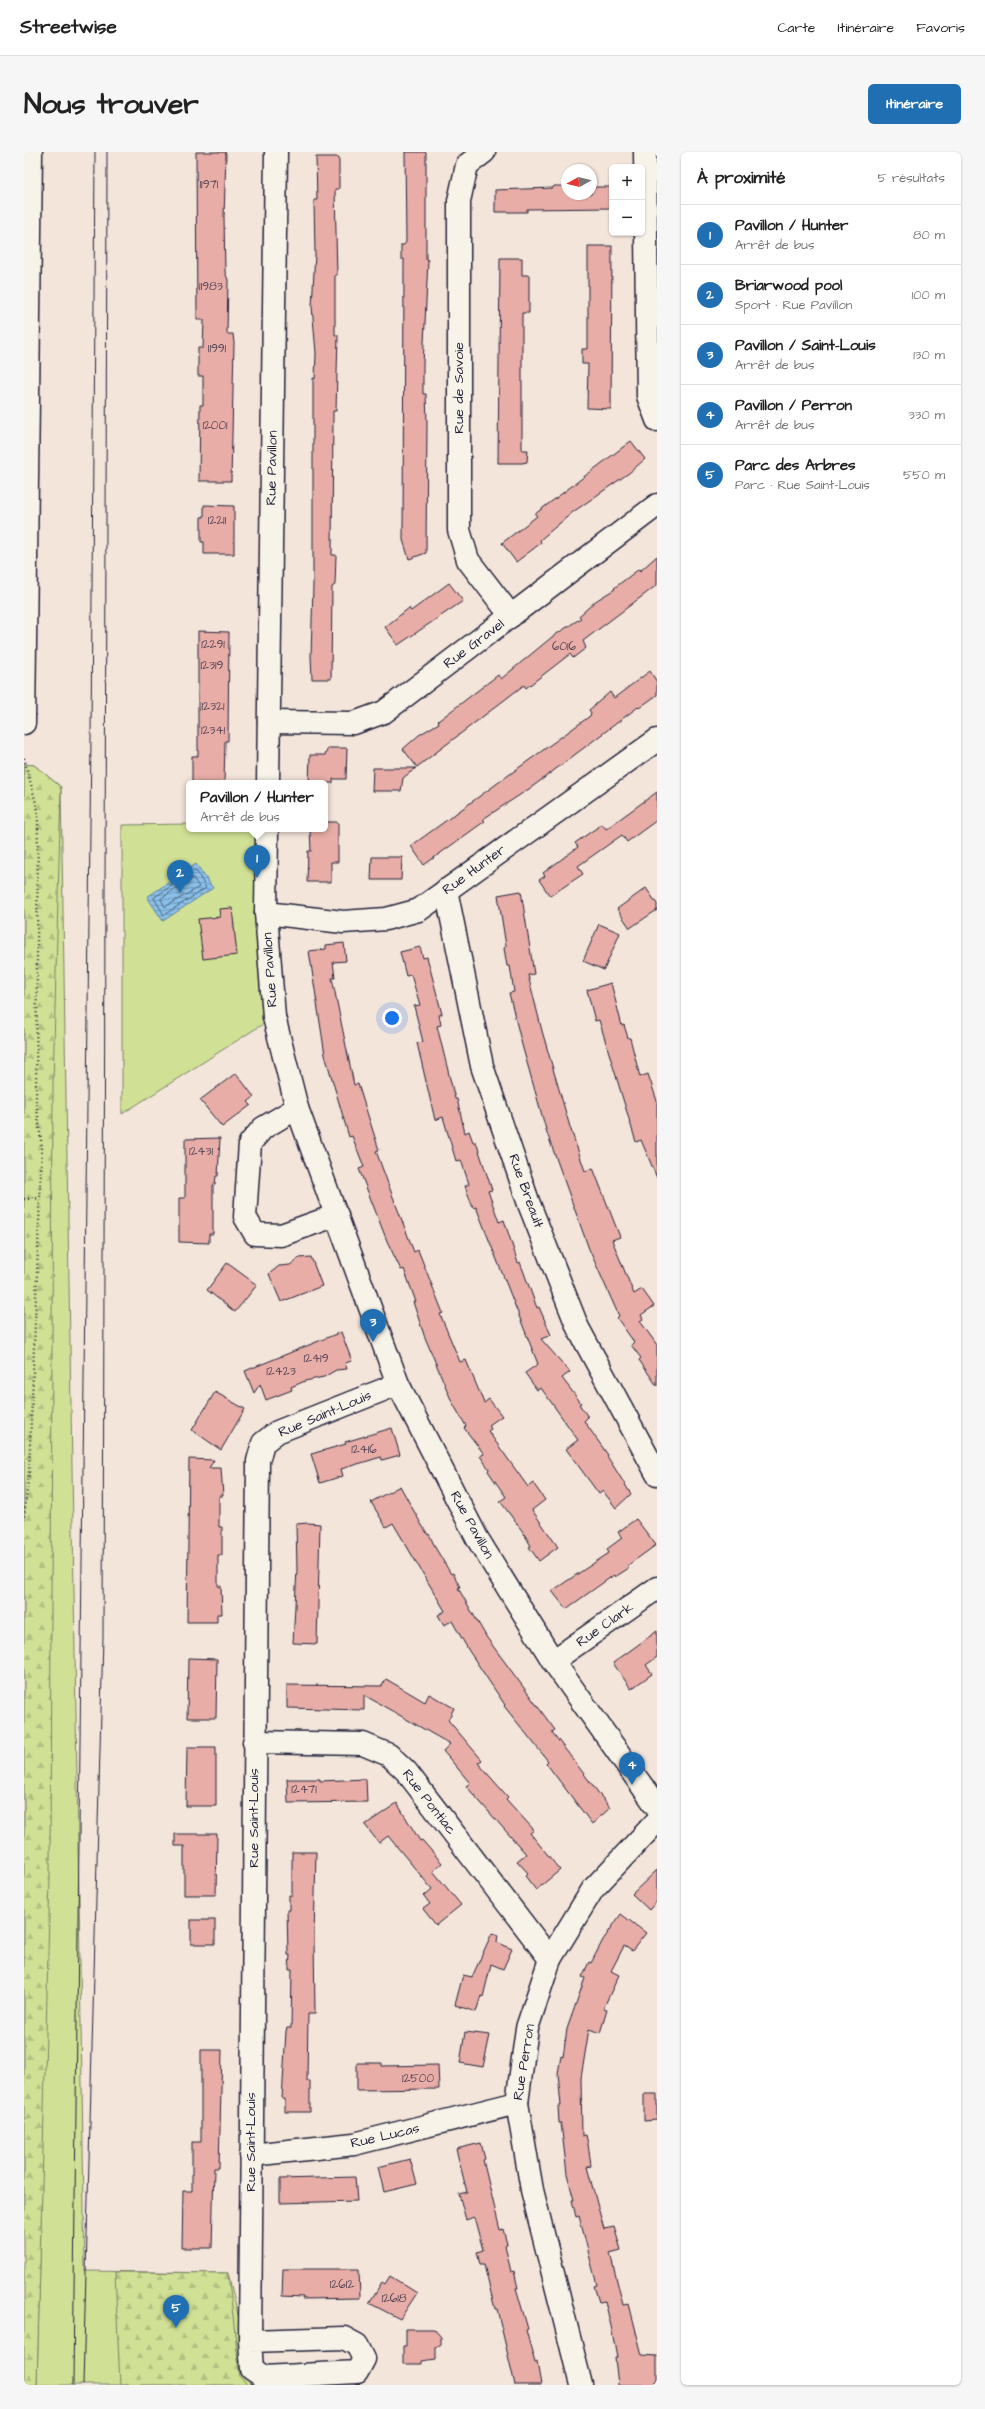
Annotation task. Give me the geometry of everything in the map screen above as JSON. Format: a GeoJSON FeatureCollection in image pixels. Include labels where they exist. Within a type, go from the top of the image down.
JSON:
{"type":"FeatureCollection","features":[{"type":"Feature","properties":{"kind":"street"},"geometry":{"type":"LineString","coordinates":[[24,724],[26,356],[31,152]]}},
{"type":"Feature","properties":{"kind":"street","name":"Rue Pavillon"},"geometry":{"type":"LineString","coordinates":[[268,780],[276,152]]}},
{"type":"Feature","properties":{"kind":"street","name":"Rue de Savoie"},"geometry":{"type":"LineString","coordinates":[[484,152],[467,165],[459,201],[459,530],[468,560],[511,616]]}},
{"type":"Feature","properties":{"kind":"street"},"geometry":{"type":"LineString","coordinates":[[645,152],[648,396],[657,420]]}},
{"type":"Feature","properties":{"kind":"street","name":"Rue Gravel"},"geometry":{"type":"LineString","coordinates":[[268,722],[354,724],[384,712],[657,505]]}},
{"type":"Feature","properties":{"kind":"street","name":"Rue Hunter"},"geometry":{"type":"LineString","coordinates":[[266,913],[343,922],[386,919],[419,910],[657,740]]}},
{"type":"Feature","properties":{"kind":"street","name":"Rue Pavillon"},"geometry":{"type":"LineString","coordinates":[[267,832],[266,913],[274,1017],[297,1108],[398,1384],[477,1538],[553,1661],[657,1807]]}},
{"type":"Feature","properties":{"kind":"street","name":"Rue Breault"},"geometry":{"type":"LineString","coordinates":[[446,890],[482,1066],[529,1204],[578,1328],[657,1474]]}},
{"type":"Feature","properties":{"kind":"street"},"geometry":{"type":"LineString","coordinates":[[297,1108],[263,1128],[250,1143],[245,1217],[256,1234],[281,1235],[337,1215]]}},
{"type":"Feature","properties":{"kind":"street","name":"Rue Saint-Louis"},"geometry":{"type":"LineString","coordinates":[[250,2341],[254,1742],[258,1461],[263,1443],[277,1432],[398,1384]]}},
{"type":"Feature","properties":{"kind":"street","name":"Rue Clark"},"geometry":{"type":"LineString","coordinates":[[553,1661],[657,1588]]}},
{"type":"Feature","properties":{"kind":"street","name":"Rue Pontiac"},"geometry":{"type":"LineString","coordinates":[[254,1742],[363,1744],[389,1756],[406,1771],[550,1959]]}},
{"type":"Feature","properties":{"kind":"street","name":"Rue Perron"},"geometry":{"type":"LineString","coordinates":[[581,2385],[532,2190],[517,2103],[527,2028],[550,1959],[593,1889],[657,1820]]}},
{"type":"Feature","properties":{"kind":"street","name":"Rue Lucas"},"geometry":{"type":"LineString","coordinates":[[251,2155],[354,2144],[517,2103]]}},
{"type":"Feature","properties":{"kind":"path"},"geometry":{"type":"LineString","coordinates":[[24,758],[38,811],[39,946],[36,1101],[42,1148],[31,1432],[24,1517]]}},
{"type":"Feature","properties":{"kind":"path"},"geometry":{"type":"LineString","coordinates":[[24,1199],[40,1198]]}},
{"type":"Feature","properties":{"kind":"green space"},"geometry":{"type":"Polygon","coordinates":[[[24,764],[34,765],[61,787],[85,2271],[228,2273],[255,2385],[37,2385],[41,2218],[24,2223],[24,764]]]}},
{"type":"Feature","properties":{"kind":"green space"},"geometry":{"type":"Polygon","coordinates":[[[24,764],[34,765],[61,787],[53,1083],[50,1876],[37,2385],[24,2385],[24,764]]]}},
{"type":"Feature","properties":{"kind":"green space"},"geometry":{"type":"Polygon","coordinates":[[[186,824],[186,832],[267,832],[274,1017],[122,1114],[122,825],[186,824]]]}},
{"type":"Feature","properties":{"kind":"green space"},"geometry":{"type":"Polygon","coordinates":[[[115,2272],[228,2273],[240,2377],[247,2385],[120,2385],[115,2272]]]}},
{"type":"Feature","properties":{"kind":"water"},"geometry":{"type":"Polygon","coordinates":[[[196,864],[213,888],[163,921],[147,897],[196,864]]]}},
{"type":"Feature","properties":{"kind":"building"},"geometry":{"type":"Polygon","coordinates":[[[196,152],[225,152],[226,154],[224,217],[225,272],[228,280],[227,334],[233,334],[234,343],[231,481],[199,481],[200,405],[203,405],[203,376],[198,376],[198,348],[203,348],[204,320],[197,320],[196,152]]]}},
{"type":"Feature","properties":{"kind":"building"},"geometry":{"type":"Polygon","coordinates":[[[405,152],[426,152],[426,259],[428,260],[423,365],[423,394],[426,394],[427,422],[426,553],[409,559],[403,540],[404,259],[401,259],[401,245],[404,245],[406,242],[405,152]]]}},
{"type":"Feature","properties":{"kind":"building"},"geometry":{"type":"Polygon","coordinates":[[[316,157],[339,157],[339,189],[335,189],[337,275],[335,275],[335,335],[338,335],[336,411],[333,411],[332,555],[336,555],[335,585],[332,587],[331,679],[312,679],[311,656],[313,585],[313,378],[315,379],[316,353],[312,306],[315,254],[314,200],[317,200],[316,157]]]}},
{"type":"Feature","properties":{"kind":"building"},"geometry":{"type":"Polygon","coordinates":[[[554,186],[561,186],[561,200],[597,200],[597,187],[609,187],[609,208],[527,209],[527,212],[495,212],[495,190],[553,188],[554,186]]]}},
{"type":"Feature","properties":{"kind":"building"},"geometry":{"type":"Polygon","coordinates":[[[588,246],[612,246],[611,409],[587,408],[588,364],[582,364],[582,349],[588,349],[588,246]]]}},
{"type":"Feature","properties":{"kind":"building"},"geometry":{"type":"Polygon","coordinates":[[[500,258],[522,258],[522,275],[529,275],[529,313],[522,313],[522,450],[528,450],[527,462],[522,463],[498,463],[500,258]]]}},
{"type":"Feature","properties":{"kind":"building"},"geometry":{"type":"Polygon","coordinates":[[[631,441],[645,459],[629,473],[573,512],[540,540],[541,543],[516,562],[502,543],[537,516],[535,514],[631,441]]]}},
{"type":"Feature","properties":{"kind":"building"},"geometry":{"type":"Polygon","coordinates":[[[204,505],[234,506],[234,554],[204,554],[204,542],[201,542],[201,517],[204,517],[204,505]]]}},
{"type":"Feature","properties":{"kind":"building"},"geometry":{"type":"Polygon","coordinates":[[[657,556],[657,585],[583,641],[586,648],[573,658],[570,654],[526,688],[524,685],[417,767],[403,749],[419,735],[439,723],[438,721],[498,675],[501,679],[552,637],[581,618],[579,616],[597,600],[615,589],[614,588],[639,569],[640,571],[657,556]]]}},
{"type":"Feature","properties":{"kind":"building"},"geometry":{"type":"Polygon","coordinates":[[[449,583],[463,601],[398,645],[385,627],[409,608],[411,611],[449,583]]]}},
{"type":"Feature","properties":{"kind":"building"},"geometry":{"type":"Polygon","coordinates":[[[198,631],[229,632],[228,741],[225,741],[224,780],[192,780],[192,756],[198,756],[198,631]]]}},
{"type":"Feature","properties":{"kind":"building"},"geometry":{"type":"Polygon","coordinates":[[[650,671],[657,682],[657,695],[639,708],[638,707],[532,787],[483,819],[485,821],[424,865],[411,846],[590,716],[591,713],[589,710],[610,692],[614,698],[650,671]]]}},
{"type":"Feature","properties":{"kind":"building"},"geometry":{"type":"Polygon","coordinates":[[[328,748],[347,748],[346,779],[333,779],[333,783],[328,783],[328,780],[309,780],[310,755],[325,755],[328,748]]]}},
{"type":"Feature","properties":{"kind":"building"},"geometry":{"type":"Polygon","coordinates":[[[373,768],[416,768],[403,778],[401,791],[372,791],[373,768]]]}},
{"type":"Feature","properties":{"kind":"building"},"geometry":{"type":"Polygon","coordinates":[[[657,792],[657,820],[627,842],[622,835],[578,866],[583,874],[550,896],[539,880],[545,876],[543,873],[578,847],[575,843],[602,824],[606,829],[657,792]]]}},
{"type":"Feature","properties":{"kind":"building"},"geometry":{"type":"Polygon","coordinates":[[[328,822],[338,822],[338,862],[331,862],[331,882],[307,882],[308,851],[311,851],[310,832],[328,832],[328,822]]]}},
{"type":"Feature","properties":{"kind":"building"},"geometry":{"type":"Polygon","coordinates":[[[372,857],[402,857],[401,880],[371,880],[372,857]]]}},
{"type":"Feature","properties":{"kind":"building"},"geometry":{"type":"Polygon","coordinates":[[[646,888],[657,904],[657,910],[630,928],[617,909],[646,888]]]}},
{"type":"Feature","properties":{"kind":"building"},"geometry":{"type":"Polygon","coordinates":[[[521,891],[534,974],[528,975],[542,1031],[570,1127],[585,1171],[593,1168],[620,1237],[612,1240],[634,1294],[642,1289],[654,1306],[641,1315],[643,1319],[640,1321],[657,1345],[657,1386],[639,1360],[641,1358],[631,1345],[634,1342],[617,1318],[619,1316],[589,1249],[547,1133],[522,1045],[509,993],[514,992],[510,966],[507,966],[504,948],[506,946],[498,895],[521,891]]]}},
{"type":"Feature","properties":{"kind":"building"},"geometry":{"type":"Polygon","coordinates":[[[232,908],[237,955],[203,959],[198,919],[220,917],[219,909],[232,908]]]}},
{"type":"Feature","properties":{"kind":"building"},"geometry":{"type":"Polygon","coordinates":[[[599,924],[620,933],[604,970],[583,961],[599,924]]]}},
{"type":"Feature","properties":{"kind":"building"},"geometry":{"type":"Polygon","coordinates":[[[344,943],[346,961],[333,962],[335,978],[332,978],[354,1085],[358,1084],[379,1150],[376,1151],[414,1252],[418,1250],[443,1313],[440,1314],[460,1362],[466,1360],[484,1403],[489,1399],[502,1416],[489,1425],[491,1429],[488,1431],[528,1487],[533,1483],[545,1500],[532,1510],[558,1547],[539,1561],[529,1547],[531,1546],[523,1532],[500,1501],[506,1497],[488,1471],[489,1469],[480,1456],[484,1454],[464,1428],[466,1426],[452,1402],[424,1335],[413,1302],[416,1302],[404,1269],[401,1270],[387,1241],[359,1169],[364,1167],[352,1136],[349,1137],[325,1055],[309,951],[326,949],[326,945],[344,943]]]}},
{"type":"Feature","properties":{"kind":"building"},"geometry":{"type":"Polygon","coordinates":[[[420,947],[423,958],[427,957],[442,1014],[439,1015],[441,1025],[437,1026],[465,1133],[469,1131],[473,1142],[476,1142],[492,1190],[488,1191],[499,1222],[504,1220],[518,1263],[520,1262],[537,1308],[539,1307],[551,1335],[541,1339],[570,1372],[562,1378],[581,1403],[579,1404],[588,1417],[584,1421],[608,1455],[607,1456],[631,1494],[616,1508],[603,1491],[599,1494],[566,1449],[578,1440],[541,1388],[537,1390],[525,1373],[538,1364],[476,1207],[473,1208],[465,1186],[469,1184],[461,1160],[456,1161],[443,1117],[435,1120],[417,1043],[423,1042],[414,1006],[420,1005],[411,975],[406,976],[400,952],[420,947]]]}},
{"type":"Feature","properties":{"kind":"building"},"geometry":{"type":"Polygon","coordinates":[[[611,983],[622,1026],[624,1025],[628,1038],[630,1038],[640,1077],[648,1074],[657,1101],[657,1178],[641,1140],[636,1142],[599,1020],[595,1021],[587,990],[611,983]]]}},
{"type":"Feature","properties":{"kind":"building"},"geometry":{"type":"Polygon","coordinates":[[[236,1073],[254,1097],[248,1102],[251,1105],[222,1127],[200,1100],[236,1073]]]}},
{"type":"Feature","properties":{"kind":"building"},"geometry":{"type":"Polygon","coordinates":[[[220,1138],[218,1176],[216,1176],[215,1184],[213,1185],[213,1234],[209,1234],[209,1243],[179,1242],[179,1198],[185,1198],[185,1139],[220,1138]]]}},
{"type":"Feature","properties":{"kind":"building"},"geometry":{"type":"Polygon","coordinates":[[[311,1257],[322,1286],[281,1302],[269,1274],[279,1266],[290,1265],[299,1258],[311,1257]]]}},
{"type":"Feature","properties":{"kind":"building"},"geometry":{"type":"Polygon","coordinates":[[[227,1263],[257,1285],[235,1312],[207,1290],[227,1263]]]}},
{"type":"Feature","properties":{"kind":"building"},"geometry":{"type":"Polygon","coordinates":[[[341,1332],[352,1361],[345,1363],[347,1369],[336,1370],[324,1377],[305,1381],[291,1387],[292,1390],[266,1400],[260,1384],[254,1393],[245,1371],[341,1332]]]}},
{"type":"Feature","properties":{"kind":"building"},"geometry":{"type":"Polygon","coordinates":[[[215,1392],[245,1409],[221,1450],[192,1430],[215,1392]]]}},
{"type":"Feature","properties":{"kind":"building"},"geometry":{"type":"Polygon","coordinates":[[[392,1428],[400,1455],[382,1460],[381,1457],[341,1469],[343,1476],[320,1483],[311,1454],[392,1428]]]}},
{"type":"Feature","properties":{"kind":"building"},"geometry":{"type":"Polygon","coordinates":[[[189,1459],[214,1460],[209,1468],[221,1468],[223,1496],[219,1496],[219,1527],[222,1527],[222,1555],[218,1555],[218,1586],[221,1586],[222,1614],[217,1614],[217,1622],[187,1622],[189,1459]]]}},
{"type":"Feature","properties":{"kind":"building"},"geometry":{"type":"Polygon","coordinates":[[[400,1486],[451,1574],[453,1573],[460,1587],[458,1588],[487,1638],[555,1730],[552,1732],[610,1808],[592,1824],[546,1763],[548,1761],[504,1706],[505,1705],[469,1651],[452,1621],[444,1625],[438,1615],[445,1611],[393,1523],[386,1527],[371,1502],[400,1486]]]}},
{"type":"Feature","properties":{"kind":"building"},"geometry":{"type":"Polygon","coordinates":[[[636,1519],[656,1545],[627,1566],[629,1568],[615,1577],[614,1575],[566,1609],[552,1591],[609,1553],[607,1549],[622,1538],[618,1532],[636,1519]]]}},
{"type":"Feature","properties":{"kind":"building"},"geometry":{"type":"Polygon","coordinates":[[[296,1524],[320,1524],[317,1644],[293,1643],[297,1569],[296,1524]]]}},
{"type":"Feature","properties":{"kind":"building"},"geometry":{"type":"Polygon","coordinates":[[[657,1631],[657,1657],[646,1665],[652,1674],[631,1689],[613,1663],[657,1631]]]}},
{"type":"Feature","properties":{"kind":"building"},"geometry":{"type":"Polygon","coordinates":[[[188,1658],[217,1659],[216,1718],[187,1718],[188,1658]]]}},
{"type":"Feature","properties":{"kind":"building"},"geometry":{"type":"Polygon","coordinates":[[[386,1679],[425,1702],[429,1694],[454,1708],[448,1720],[482,1760],[478,1763],[508,1797],[506,1799],[534,1830],[530,1833],[560,1870],[536,1890],[525,1876],[528,1873],[517,1861],[526,1854],[466,1786],[470,1783],[443,1751],[450,1744],[364,1695],[364,1710],[287,1708],[287,1685],[382,1686],[386,1679]]]}},
{"type":"Feature","properties":{"kind":"building"},"geometry":{"type":"Polygon","coordinates":[[[187,1747],[216,1747],[216,1806],[186,1806],[187,1747]]]}},
{"type":"Feature","properties":{"kind":"building"},"geometry":{"type":"Polygon","coordinates":[[[287,1779],[320,1779],[320,1781],[366,1779],[367,1802],[288,1803],[287,1779]]]}},
{"type":"Feature","properties":{"kind":"building"},"geometry":{"type":"Polygon","coordinates":[[[397,1803],[420,1841],[422,1840],[442,1863],[433,1871],[461,1905],[436,1925],[423,1909],[430,1904],[424,1896],[432,1889],[388,1836],[379,1843],[365,1825],[397,1803]]]}},
{"type":"Feature","properties":{"kind":"building"},"geometry":{"type":"Polygon","coordinates":[[[175,1834],[217,1834],[216,1895],[184,1895],[184,1846],[175,1846],[175,1834]]]}},
{"type":"Feature","properties":{"kind":"building"},"geometry":{"type":"Polygon","coordinates":[[[292,1852],[316,1852],[314,1939],[315,2014],[308,2014],[307,2081],[310,2081],[310,2112],[285,2112],[285,2099],[282,2099],[286,2031],[287,2028],[291,2028],[292,1970],[289,1970],[290,1955],[288,1955],[287,1910],[289,1910],[289,1895],[292,1895],[292,1852]]]}},
{"type":"Feature","properties":{"kind":"building"},"geometry":{"type":"Polygon","coordinates":[[[657,1870],[657,1901],[649,1910],[632,1894],[657,1870]]]}},
{"type":"Feature","properties":{"kind":"building"},"geometry":{"type":"Polygon","coordinates":[[[621,1914],[646,1933],[632,1951],[624,1946],[611,1971],[619,1975],[603,2009],[607,2010],[600,2033],[589,2029],[581,2078],[582,2136],[586,2135],[591,2166],[587,2167],[604,2229],[614,2227],[621,2250],[610,2253],[623,2305],[629,2304],[642,2355],[657,2356],[657,2379],[653,2385],[618,2385],[615,2358],[617,2358],[611,2326],[605,2301],[599,2302],[594,2286],[597,2285],[579,2216],[576,2217],[572,2200],[574,2200],[567,2174],[561,2123],[559,2123],[558,2106],[561,2106],[558,2073],[561,2056],[563,2057],[567,2029],[585,1978],[582,1977],[589,1962],[591,1963],[603,1940],[621,1914]]]}},
{"type":"Feature","properties":{"kind":"building"},"geometry":{"type":"Polygon","coordinates":[[[191,1920],[215,1920],[215,1944],[191,1944],[191,1920]]]}},
{"type":"Feature","properties":{"kind":"building"},"geometry":{"type":"Polygon","coordinates":[[[492,1933],[498,1935],[497,1942],[512,1949],[503,1969],[491,1964],[483,1997],[481,1996],[476,2012],[455,2005],[463,1975],[472,1977],[492,1933]]]}},
{"type":"Feature","properties":{"kind":"building"},"geometry":{"type":"Polygon","coordinates":[[[465,2032],[490,2035],[483,2067],[460,2063],[465,2032]]]}},
{"type":"Feature","properties":{"kind":"building"},"geometry":{"type":"Polygon","coordinates":[[[201,2050],[222,2050],[219,2168],[214,2168],[212,2248],[182,2248],[183,2191],[192,2191],[192,2142],[201,2142],[201,2050]]]}},
{"type":"Feature","properties":{"kind":"building"},"geometry":{"type":"Polygon","coordinates":[[[357,2063],[382,2063],[382,2066],[438,2065],[439,2089],[357,2090],[357,2063]]]}},
{"type":"Feature","properties":{"kind":"building"},"geometry":{"type":"Polygon","coordinates":[[[644,2094],[657,2094],[657,2120],[644,2121],[644,2094]]]}},
{"type":"Feature","properties":{"kind":"building"},"geometry":{"type":"Polygon","coordinates":[[[481,2143],[485,2159],[483,2160],[500,2230],[503,2229],[507,2244],[505,2245],[511,2272],[514,2271],[518,2288],[516,2288],[528,2329],[526,2330],[535,2363],[537,2362],[541,2385],[515,2385],[497,2309],[495,2309],[484,2265],[480,2265],[477,2252],[483,2250],[474,2217],[466,2220],[459,2194],[467,2192],[456,2149],[481,2143]]]}},
{"type":"Feature","properties":{"kind":"building"},"geometry":{"type":"Polygon","coordinates":[[[410,2159],[417,2184],[384,2192],[378,2167],[410,2159]]]}},
{"type":"Feature","properties":{"kind":"building"},"geometry":{"type":"Polygon","coordinates":[[[355,2177],[357,2201],[280,2203],[280,2179],[355,2177]]]}},
{"type":"Feature","properties":{"kind":"building"},"geometry":{"type":"Polygon","coordinates":[[[283,2269],[359,2269],[360,2298],[302,2299],[303,2297],[282,2296],[283,2269]]]}},
{"type":"Feature","properties":{"kind":"building"},"geometry":{"type":"Polygon","coordinates":[[[390,2276],[417,2293],[400,2319],[369,2303],[382,2282],[385,2284],[390,2276]]]}},
{"type":"Feature","properties":{"kind":"building"},"geometry":{"type":"Polygon","coordinates":[[[406,2329],[434,2329],[441,2337],[441,2344],[436,2348],[436,2359],[422,2361],[422,2364],[403,2364],[403,2346],[406,2346],[406,2329]]]}},
{"type":"Feature","properties":{"kind":"tram line"},"geometry":{"type":"LineString","coordinates":[[73,2385],[91,738],[95,152]]}},
{"type":"Feature","properties":{"kind":"tram line"},"geometry":{"type":"LineString","coordinates":[[83,2385],[103,1637],[107,152]]}},
{"type":"Feature","properties":{"kind":"place","name":"Pavillon / Hunter"},"geometry":{"type":"Point","coordinates":[257,878]}},
{"type":"Feature","properties":{"kind":"place","name":"Briarwood pool"},"geometry":{"type":"Point","coordinates":[180,893]}},
{"type":"Feature","properties":{"kind":"place","name":"Pavillon / Saint-Louis"},"geometry":{"type":"Point","coordinates":[373,1342]}},
{"type":"Feature","properties":{"kind":"place","name":"Pavillon / Perron"},"geometry":{"type":"Point","coordinates":[632,1785]}},
{"type":"Feature","properties":{"kind":"place","name":"Parc des Arbres"},"geometry":{"type":"Point","coordinates":[176,2328]}}]}
